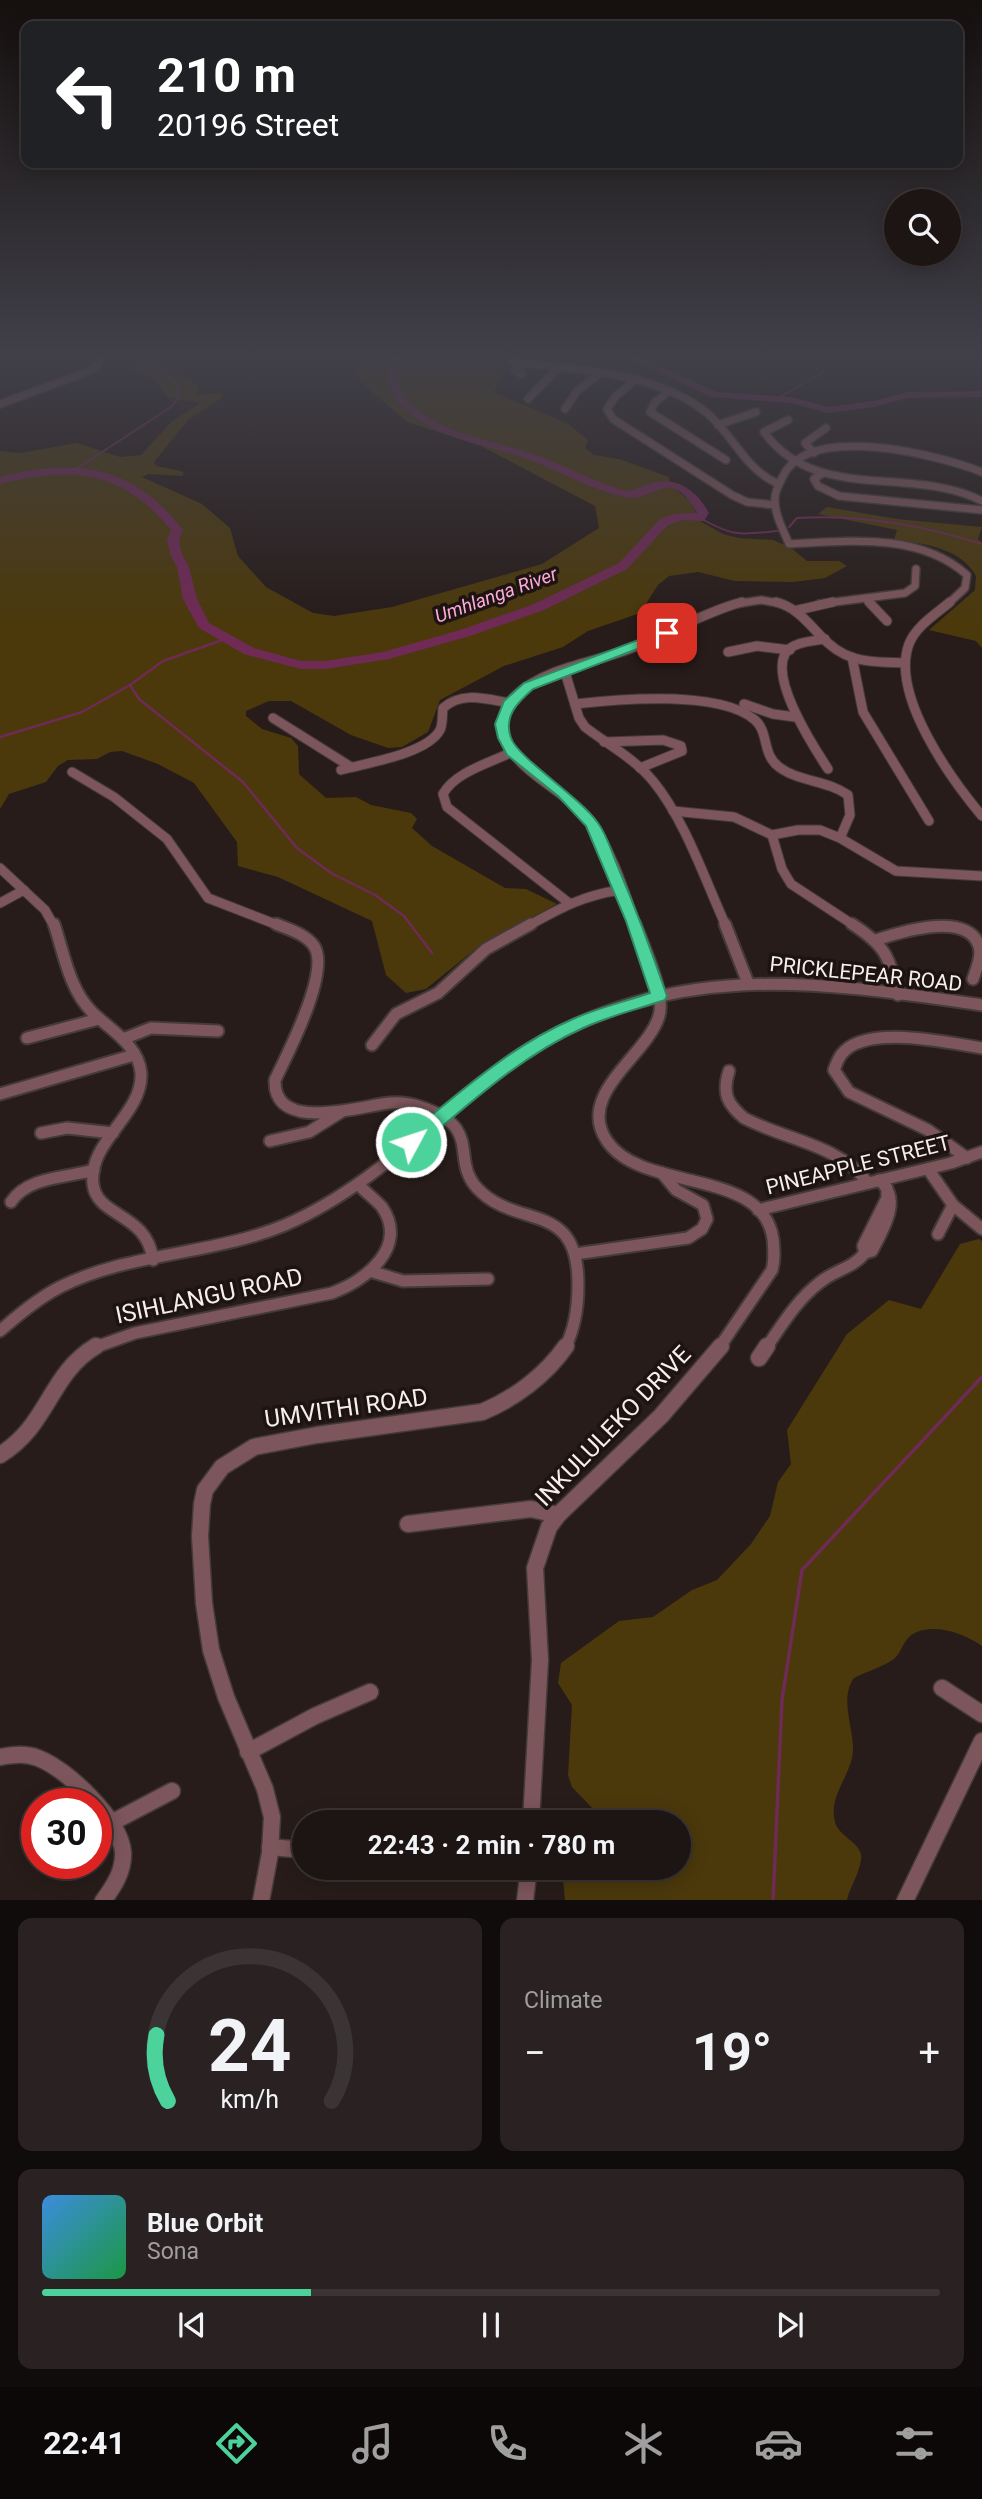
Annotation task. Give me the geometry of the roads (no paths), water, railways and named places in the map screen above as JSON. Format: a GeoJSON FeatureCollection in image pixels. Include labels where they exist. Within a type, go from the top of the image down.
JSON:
{"type":"FeatureCollection","features":[{"type":"Feature","properties":{"kind":"street"},"geometry":{"type":"LineString","coordinates":[[655,446],[747,502],[775,505]]}},
{"type":"Feature","properties":{"kind":"street"},"geometry":{"type":"LineString","coordinates":[[703,446],[726,460]]}},
{"type":"Feature","properties":{"kind":"street"},"geometry":{"type":"LineString","coordinates":[[734,446],[757,474],[778,484]]}},
{"type":"Feature","properties":{"kind":"street"},"geometry":{"type":"LineString","coordinates":[[773,446],[779,454],[823,473],[846,478],[950,488],[982,500]]}},
{"type":"Feature","properties":{"kind":"street"},"geometry":{"type":"LineString","coordinates":[[807,446],[814,453]]}},
{"type":"Feature","properties":{"kind":"street"},"geometry":{"type":"LineString","coordinates":[[982,472],[961,462],[932,454],[881,447],[849,447],[814,453],[794,462],[778,484],[775,505],[789,544],[867,543],[913,547],[940,555],[960,566],[967,575],[965,588],[912,638],[903,663],[914,706],[924,729],[982,816]]}},
{"type":"Feature","properties":{"kind":"street"},"geometry":{"type":"LineString","coordinates":[[823,473],[814,479],[818,486],[839,496],[982,510]]}},
{"type":"Feature","properties":{"kind":"street"},"geometry":{"type":"LineString","coordinates":[[798,610],[830,603],[891,597],[912,590],[917,579],[916,569]]}},
{"type":"Feature","properties":{"kind":"street"},"geometry":{"type":"LineString","coordinates":[[866,599],[887,621]]}},
{"type":"Feature","properties":{"kind":"street"},"geometry":{"type":"LineString","coordinates":[[659,996],[598,835],[586,816],[563,793],[512,752],[504,738],[502,724],[509,703],[528,686],[740,603],[773,601],[798,610],[839,652],[852,657],[903,663]]}},
{"type":"Feature","properties":{"kind":"street"},"geometry":{"type":"LineString","coordinates":[[825,639],[802,644],[790,650],[784,658],[784,669],[795,716],[828,769]]}},
{"type":"Feature","properties":{"kind":"street"},"geometry":{"type":"LineString","coordinates":[[728,652],[757,646],[790,650]]}},
{"type":"Feature","properties":{"kind":"street"},"geometry":{"type":"LineString","coordinates":[[852,657],[863,712],[929,821]]}},
{"type":"Feature","properties":{"kind":"street"},"geometry":{"type":"LineString","coordinates":[[565,672],[585,727],[640,768],[653,781],[673,811],[727,928],[748,983]]}},
{"type":"Feature","properties":{"kind":"street"},"geometry":{"type":"LineString","coordinates":[[273,718],[302,733],[346,768],[414,750],[428,742],[440,730],[443,708],[454,699],[471,698],[509,703]]}},
{"type":"Feature","properties":{"kind":"street"},"geometry":{"type":"LineString","coordinates":[[575,704],[695,700],[720,705],[750,717],[758,724],[765,752],[776,765],[790,774],[826,783],[848,795],[850,815],[841,836]]}},
{"type":"Feature","properties":{"kind":"street"},"geometry":{"type":"LineString","coordinates":[[744,704],[774,714],[795,716]]}},
{"type":"Feature","properties":{"kind":"street"},"geometry":{"type":"LineString","coordinates":[[604,742],[663,740],[681,746],[682,751],[675,757],[640,768]]}},
{"type":"Feature","properties":{"kind":"street"},"geometry":{"type":"LineString","coordinates":[[512,752],[451,783],[444,790],[444,802],[465,824],[569,903]]}},
{"type":"Feature","properties":{"kind":"street"},"geometry":{"type":"LineString","coordinates":[[72,772],[103,789],[167,839],[208,898],[296,932],[314,946],[318,962],[305,1019],[299,1035],[277,1072],[275,1089],[283,1102],[300,1111],[317,1114],[402,1102],[419,1105],[460,1130],[469,1175],[479,1190],[503,1205],[552,1224],[567,1238],[575,1254],[688,1238],[702,1229],[707,1219],[703,1205],[676,1190],[662,1173]]}},
{"type":"Feature","properties":{"kind":"street"},"geometry":{"type":"LineString","coordinates":[[673,811],[734,817],[772,835],[806,828],[841,836],[879,863],[897,871],[982,876]]}},
{"type":"Feature","properties":{"kind":"street"},"geometry":{"type":"LineString","coordinates":[[772,835],[782,869],[791,884],[876,940],[891,963],[898,995]]}},
{"type":"Feature","properties":{"kind":"street"},"geometry":{"type":"LineString","coordinates":[[0,868],[52,920],[80,997],[99,1019],[122,1039],[139,1066],[140,1081],[94,1170],[93,1185],[100,1199],[147,1236],[151,1242],[153,1260]]}},
{"type":"Feature","properties":{"kind":"street"},"geometry":{"type":"LineString","coordinates":[[0,903],[24,890]]}},
{"type":"Feature","properties":{"kind":"street"},"geometry":{"type":"LineString","coordinates":[[372,1045],[396,1014],[438,993],[486,949],[569,903],[593,894],[621,890]]}},
{"type":"Feature","properties":{"kind":"street"},"geometry":{"type":"LineString","coordinates":[[876,940],[915,928],[940,926],[964,930],[977,941],[980,950],[973,979]]}},
{"type":"Feature","properties":{"kind":"street","name":"PRICKLEPEAR ROAD"},"geometry":{"type":"LineString","coordinates":[[0,1331],[31,1304],[64,1285],[105,1270],[228,1245],[314,1211],[358,1184],[521,1054],[601,1014],[659,996],[748,983],[831,986],[982,1006]]}},
{"type":"Feature","properties":{"kind":"street","name":"INKULULEKO DRIVE"},"geometry":{"type":"LineString","coordinates":[[532,1810],[540,1668],[535,1567],[550,1527],[558,1515],[692,1383],[716,1353],[766,1280],[775,1262],[774,1241],[758,1210],[726,1189],[635,1164],[617,1152],[606,1139],[599,1117],[603,1096],[657,1021],[659,996]]}},
{"type":"Feature","properties":{"kind":"street"},"geometry":{"type":"LineString","coordinates":[[27,1038],[99,1019]]}},
{"type":"Feature","properties":{"kind":"street"},"geometry":{"type":"LineString","coordinates":[[122,1039],[151,1028],[218,1031]]}},
{"type":"Feature","properties":{"kind":"street","name":"PINEAPPLE STREET"},"geometry":{"type":"LineString","coordinates":[[967,1158],[928,1130],[849,1092],[834,1070],[841,1052],[853,1044],[871,1039],[900,1038],[982,1048]]}},
{"type":"Feature","properties":{"kind":"street"},"geometry":{"type":"LineString","coordinates":[[0,1094],[134,1055]]}},
{"type":"Feature","properties":{"kind":"street"},"geometry":{"type":"LineString","coordinates":[[729,1071],[725,1083],[726,1098],[740,1116],[841,1157],[891,1191],[891,1209],[872,1251],[865,1253],[855,1268],[821,1281],[794,1311],[759,1359]]}},
{"type":"Feature","properties":{"kind":"street"},"geometry":{"type":"LineString","coordinates":[[270,1141],[309,1132],[344,1111]]}},
{"type":"Feature","properties":{"kind":"street"},"geometry":{"type":"LineString","coordinates":[[41,1133],[67,1128],[113,1133]]}},
{"type":"Feature","properties":{"kind":"street","name":"PINEAPPLE STREET"},"geometry":{"type":"LineString","coordinates":[[758,1210],[878,1184],[982,1152]]}},
{"type":"Feature","properties":{"kind":"street"},"geometry":{"type":"LineString","coordinates":[[928,1169],[953,1205],[982,1229]]}},
{"type":"Feature","properties":{"kind":"street"},"geometry":{"type":"LineString","coordinates":[[11,1202],[15,1194],[26,1187],[94,1170]]}},
{"type":"Feature","properties":{"kind":"street"},"geometry":{"type":"LineString","coordinates":[[358,1184],[381,1208],[388,1222],[387,1245],[373,1272],[403,1281],[488,1279]]}},
{"type":"Feature","properties":{"kind":"street"},"geometry":{"type":"LineString","coordinates":[[938,1234],[953,1205]]}},
{"type":"Feature","properties":{"kind":"street","name":"UMVITHI ROAD"},"geometry":{"type":"LineString","coordinates":[[261,1900],[272,1828],[270,1806],[214,1660],[204,1608],[199,1513],[201,1500],[210,1480],[229,1460],[254,1447],[475,1414],[503,1402],[560,1357],[572,1338],[578,1309],[575,1254]]}},
{"type":"Feature","properties":{"kind":"street","name":"ISIHLANGU ROAD"},"geometry":{"type":"LineString","coordinates":[[0,1455],[31,1433],[60,1379],[74,1363],[100,1345],[167,1326],[332,1293],[351,1287],[373,1272]]}},
{"type":"Feature","properties":{"kind":"street"},"geometry":{"type":"LineString","coordinates":[[408,1524],[531,1509],[558,1515]]}},
{"type":"Feature","properties":{"kind":"street"},"geometry":{"type":"LineString","coordinates":[[942,1688],[982,1714]]}},
{"type":"Feature","properties":{"kind":"street"},"geometry":{"type":"LineString","coordinates":[[248,1752],[315,1716],[370,1692]]}},
{"type":"Feature","properties":{"kind":"street"},"geometry":{"type":"LineString","coordinates":[[905,1900],[982,1741]]}},
{"type":"Feature","properties":{"kind":"street"},"geometry":{"type":"LineString","coordinates":[[0,1756],[30,1755],[51,1765],[86,1794],[113,1822],[122,1844],[122,1860],[117,1880],[103,1900]]}},
{"type":"Feature","properties":{"kind":"street"},"geometry":{"type":"LineString","coordinates":[[113,1822],[172,1791]]}},
{"type":"Feature","properties":{"kind":"street"},"geometry":{"type":"LineString","coordinates":[[270,1847],[292,1849]]}},
{"type":"Feature","properties":{"kind":"street"},"geometry":{"type":"LineString","coordinates":[[525,1900],[527,1880]]}},
{"type":"Feature","properties":{"kind":"waterway"},"geometry":{"type":"LineString","coordinates":[[73,471],[112,446]]}},
{"type":"Feature","properties":{"kind":"waterway","name":"Umhlanga River"},"geometry":{"type":"LineString","coordinates":[[0,481],[38,472],[79,472],[99,475],[136,489],[155,504],[177,530],[173,540],[176,554],[183,567],[190,599],[204,625],[249,651],[301,665],[325,665],[384,656],[465,633],[539,607],[623,566],[649,535],[664,522],[683,516],[700,518],[703,513],[690,494],[673,485],[654,486],[634,496],[619,493],[498,446]]}},
{"type":"Feature","properties":{"kind":"waterway"},"geometry":{"type":"LineString","coordinates":[[700,518],[729,532],[777,531]]}},
{"type":"Feature","properties":{"kind":"waterway"},"geometry":{"type":"LineString","coordinates":[[789,527],[797,518],[867,519],[914,526],[982,544]]}},
{"type":"Feature","properties":{"kind":"waterway"},"geometry":{"type":"LineString","coordinates":[[130,685],[163,661],[225,639]]}},
{"type":"Feature","properties":{"kind":"waterway"},"geometry":{"type":"LineString","coordinates":[[0,737],[82,712],[130,685]]}},
{"type":"Feature","properties":{"kind":"waterway"},"geometry":{"type":"LineString","coordinates":[[130,685],[139,699],[243,782],[297,848],[331,873],[375,895],[404,916],[432,953]]}},
{"type":"Feature","properties":{"kind":"waterway"},"geometry":{"type":"LineString","coordinates":[[773,1900],[782,1700],[802,1570],[982,1377]]}}]}
